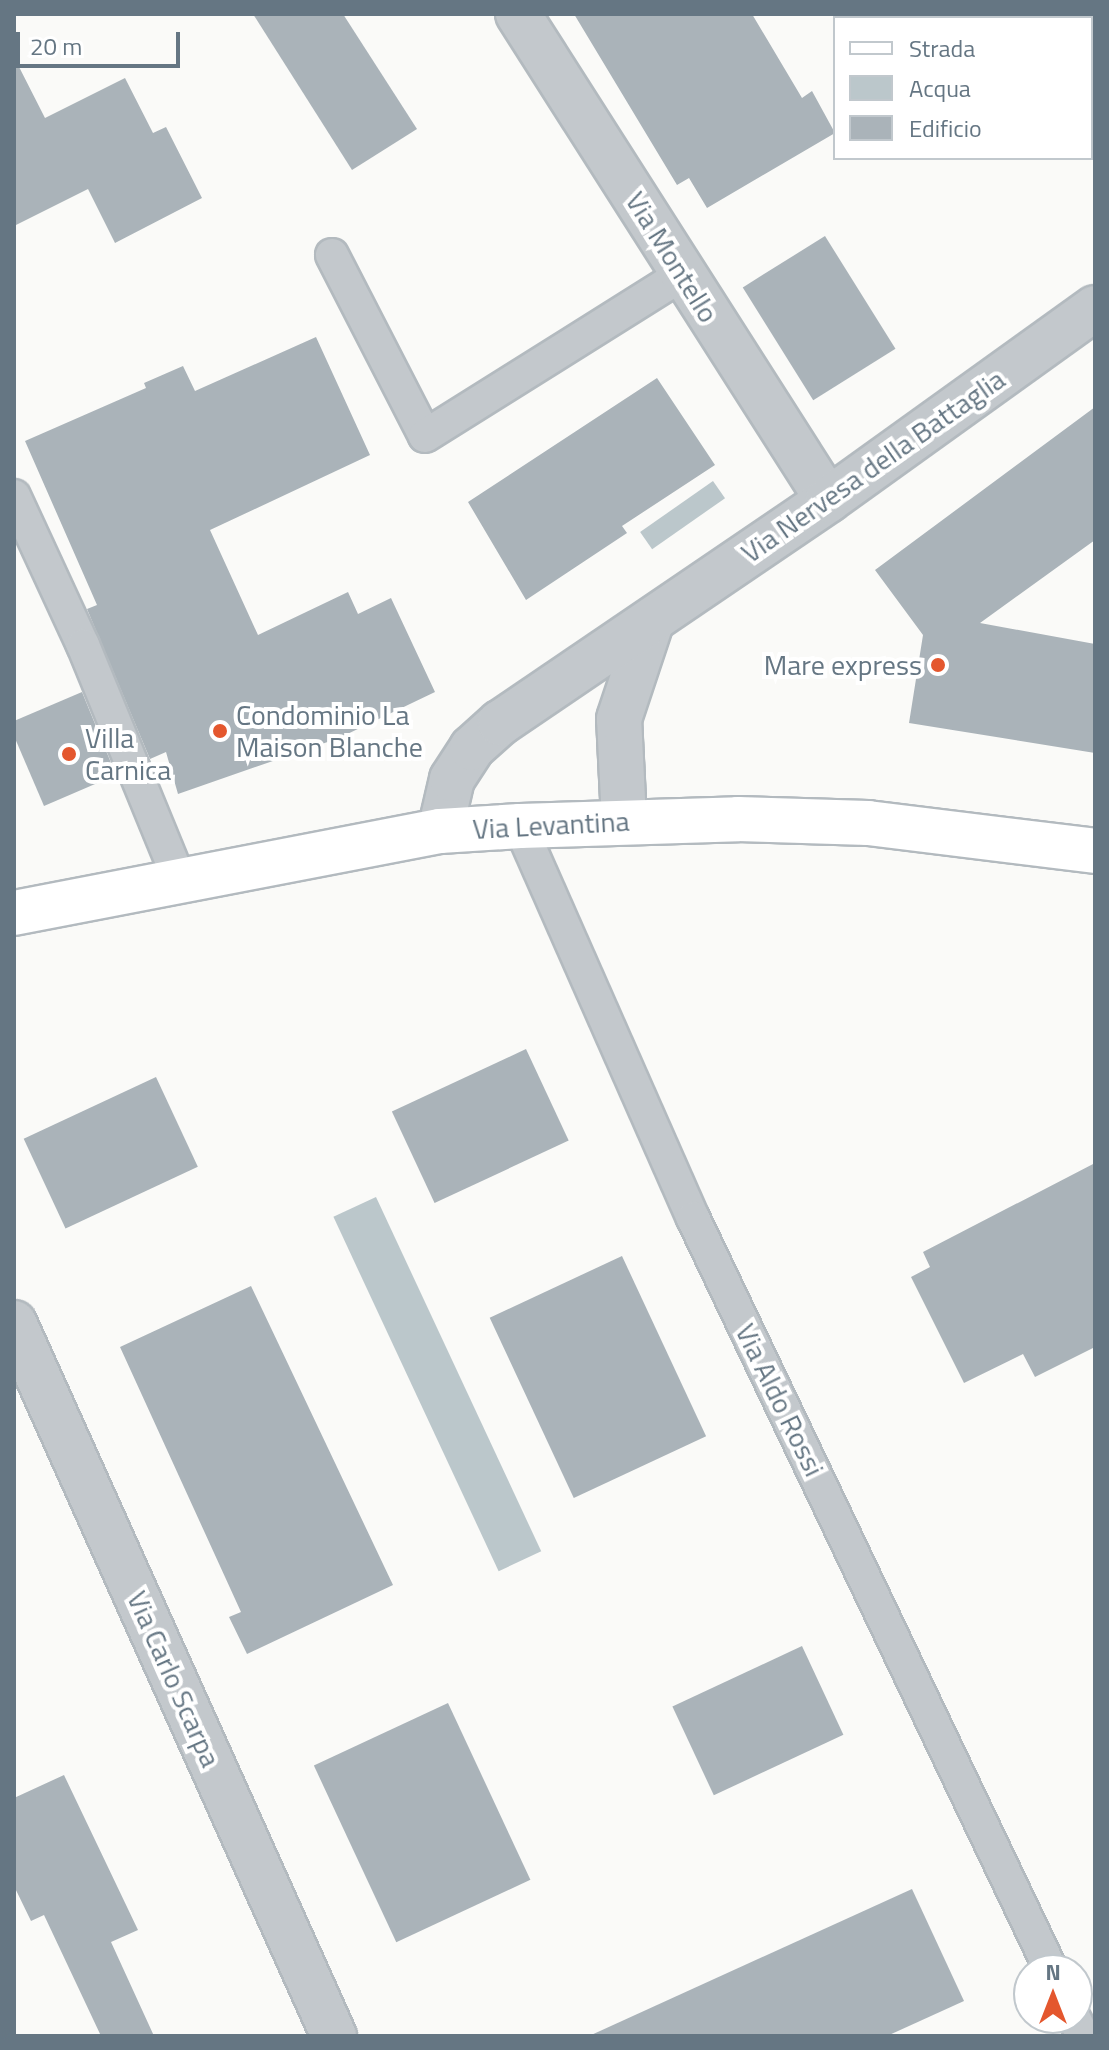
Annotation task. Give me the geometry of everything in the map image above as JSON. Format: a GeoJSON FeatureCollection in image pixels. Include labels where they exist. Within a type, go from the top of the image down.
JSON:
{"type":"FeatureCollection","features":[{"type":"Feature","properties":{"kind":"street","name":"Via Montello"},"geometry":{"type":"LineString","coordinates":[[518,14],[828,500]]}},
{"type":"Feature","properties":{"kind":"street","name":"Via Nervesa della Battaglia"},"geometry":{"type":"LineString","coordinates":[[440,831],[452,779],[472,748],[550,685],[651,623],[1095,308]]}},
{"type":"Feature","properties":{"kind":"street"},"geometry":{"type":"LineString","coordinates":[[624,820],[619,719],[651,623]]}},
{"type":"Feature","properties":{"kind":"street","name":"Via Levantina"},"geometry":{"type":"LineString","coordinates":[[14,913],[440,831],[624,820],[868,823],[1095,851]]}},
{"type":"Feature","properties":{"kind":"street","name":"Via Carlo Scarpa"},"geometry":{"type":"LineString","coordinates":[[14,1323],[334,2036]]}},
{"type":"Feature","properties":{"kind":"lane"},"geometry":{"type":"LineString","coordinates":[[332,255],[425,436],[683,274]]}},
{"type":"Feature","properties":{"kind":"lane"},"geometry":{"type":"LineString","coordinates":[[14,496],[83,645],[179,879]]}},
{"type":"Feature","properties":{"kind":"lane","name":"Via Aldo Rossi"},"geometry":{"type":"LineString","coordinates":[[520,826],[693,1218],[1043,1954]]}},
{"type":"Feature","properties":{"kind":"water"},"geometry":{"type":"Polygon","coordinates":[[[713,481],[725,498],[652,549],[640,532],[713,481]]]}},
{"type":"Feature","properties":{"kind":"water"},"geometry":{"type":"Polygon","coordinates":[[[376,1197],[541,1551],[499,1571],[333,1217],[376,1197]]]}},
{"type":"Feature","properties":{"kind":"building"},"geometry":{"type":"Polygon","coordinates":[[[253,14],[343,14],[417,129],[352,170],[253,14]]]}},
{"type":"Feature","properties":{"kind":"building"},"geometry":{"type":"Polygon","coordinates":[[[574,14],[752,14],[802,98],[812,91],[833,129],[833,134],[707,208],[689,178],[677,185],[574,14]]]}},
{"type":"Feature","properties":{"kind":"building"},"geometry":{"type":"Polygon","coordinates":[[[14,57],[45,118],[125,78],[153,133],[166,127],[202,198],[115,243],[88,189],[14,226],[14,57]]]}},
{"type":"Feature","properties":{"kind":"building"},"geometry":{"type":"Polygon","coordinates":[[[825,236],[895,349],[813,400],[743,287],[825,236]]]}},
{"type":"Feature","properties":{"kind":"building"},"geometry":{"type":"Polygon","coordinates":[[[316,337],[370,455],[210,530],[258,635],[348,592],[358,614],[391,598],[435,692],[339,738],[178,794],[166,752],[150,759],[87,609],[97,605],[25,441],[146,388],[144,383],[183,366],[195,391],[316,337]]]}},
{"type":"Feature","properties":{"kind":"building"},"geometry":{"type":"Polygon","coordinates":[[[657,378],[715,465],[622,526],[627,533],[526,600],[468,502],[657,378]]]}},
{"type":"Feature","properties":{"kind":"building"},"geometry":{"type":"Polygon","coordinates":[[[1095,407],[1095,540],[980,623],[1095,644],[1095,753],[909,723],[923,635],[875,570],[1095,407]]]}},
{"type":"Feature","properties":{"kind":"building","name":"Villa Carnica"},"geometry":{"type":"Polygon","coordinates":[[[82,692],[116,775],[44,806],[14,736],[14,721],[82,692]]]}},
{"type":"Feature","properties":{"kind":"building"},"geometry":{"type":"Polygon","coordinates":[[[526,1049],[569,1141],[435,1203],[392,1112],[526,1049]]]}},
{"type":"Feature","properties":{"kind":"building"},"geometry":{"type":"Polygon","coordinates":[[[156,1077],[198,1167],[66,1228],[24,1139],[156,1077]]]}},
{"type":"Feature","properties":{"kind":"building"},"geometry":{"type":"Polygon","coordinates":[[[1095,1163],[1095,1347],[1035,1377],[1023,1354],[964,1383],[911,1277],[930,1267],[923,1252],[1095,1163]]]}},
{"type":"Feature","properties":{"kind":"building"},"geometry":{"type":"Polygon","coordinates":[[[622,1256],[706,1436],[574,1498],[490,1318],[622,1256]]]}},
{"type":"Feature","properties":{"kind":"building"},"geometry":{"type":"Polygon","coordinates":[[[251,1286],[393,1585],[247,1654],[229,1617],[241,1612],[120,1347],[251,1286]]]}},
{"type":"Feature","properties":{"kind":"building"},"geometry":{"type":"Polygon","coordinates":[[[802,1646],[843,1735],[714,1795],[672,1706],[802,1646]]]}},
{"type":"Feature","properties":{"kind":"building"},"geometry":{"type":"Polygon","coordinates":[[[448,1703],[530,1880],[396,1942],[314,1766],[448,1703]]]}},
{"type":"Feature","properties":{"kind":"building"},"geometry":{"type":"Polygon","coordinates":[[[64,1775],[138,1930],[111,1942],[154,2036],[101,2036],[44,1915],[31,1921],[14,1886],[14,1798],[64,1775]]]}},
{"type":"Feature","properties":{"kind":"building"},"geometry":{"type":"Polygon","coordinates":[[[912,1889],[964,2001],[887,2036],[589,2036],[912,1889]]]}},
{"type":"Feature","properties":{"kind":"place","name":"Mare express"},"geometry":{"type":"Point","coordinates":[938,665]}},
{"type":"Feature","properties":{"kind":"place","name":"Condominio La Maison Blanche"},"geometry":{"type":"Point","coordinates":[220,731]}},
{"type":"Feature","properties":{"kind":"place","name":"Villa Carnica"},"geometry":{"type":"Point","coordinates":[69,754]}}]}
